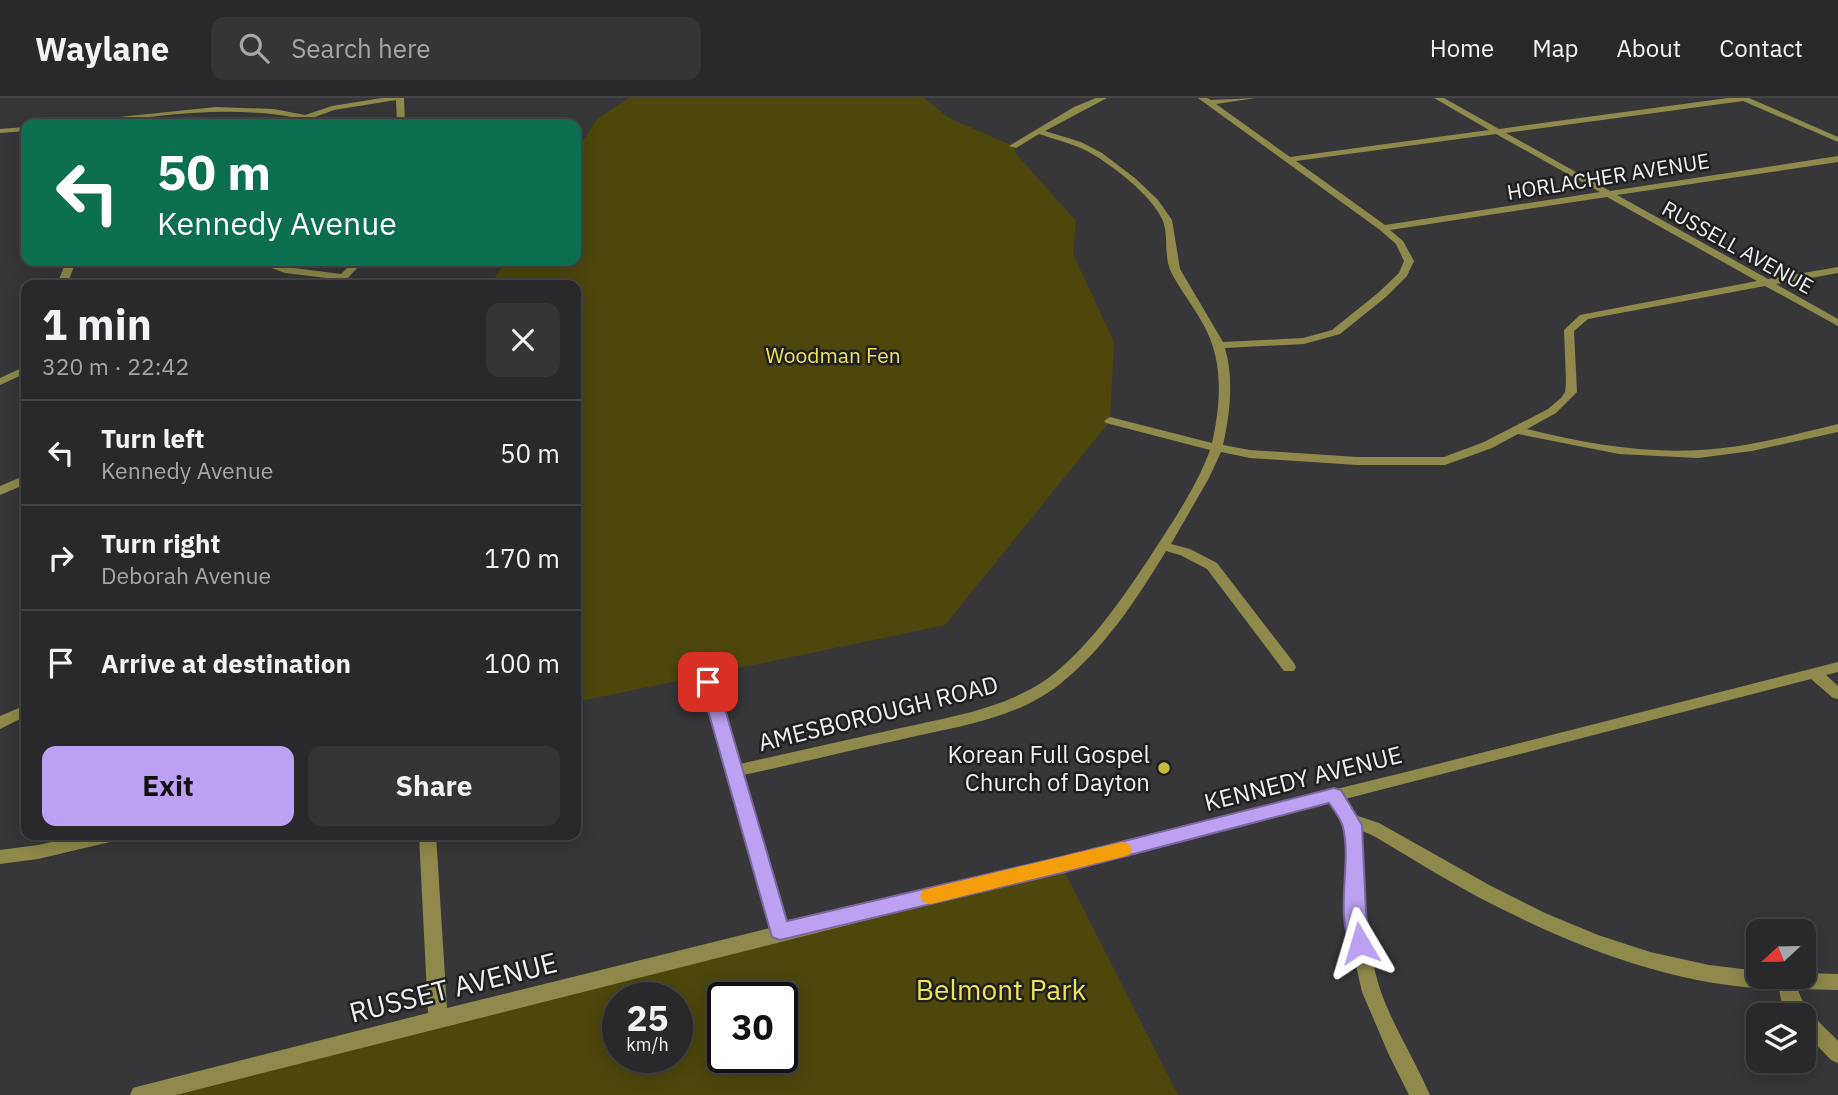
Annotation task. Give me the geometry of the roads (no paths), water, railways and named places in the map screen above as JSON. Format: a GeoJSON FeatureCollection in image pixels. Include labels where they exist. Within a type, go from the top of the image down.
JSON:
{"type":"FeatureCollection","features":[{"type":"Feature","properties":{"kind":"street"},"geometry":{"type":"LineString","coordinates":[[298,119],[346,105],[399,98],[401,119]]}},
{"type":"Feature","properties":{"kind":"street"},"geometry":{"type":"LineString","coordinates":[[1013,146],[1077,109],[1103,98]]}},
{"type":"Feature","properties":{"kind":"street"},"geometry":{"type":"LineString","coordinates":[[1205,101],[1252,98]]}},
{"type":"Feature","properties":{"kind":"street","name":"RUSSELL AVENUE"},"geometry":{"type":"LineString","coordinates":[[1438,98],[1838,323]]}},
{"type":"Feature","properties":{"kind":"street"},"geometry":{"type":"LineString","coordinates":[[1287,160],[1744,98],[1838,140]]}},
{"type":"Feature","properties":{"kind":"street"},"geometry":{"type":"LineString","coordinates":[[1205,101],[1383,228],[1406,251],[1408,264],[1403,274],[1348,325],[1320,338],[1218,345]]}},
{"type":"Feature","properties":{"kind":"street"},"geometry":{"type":"LineString","coordinates":[[141,119],[237,108],[274,111],[302,117]]}},
{"type":"Feature","properties":{"kind":"street"},"geometry":{"type":"LineString","coordinates":[[0,131],[21,129]]}},
{"type":"Feature","properties":{"kind":"street","name":"AMESBOROUGH ROAD"},"geometry":{"type":"LineString","coordinates":[[734,771],[971,718],[1032,695],[1056,680],[1078,660],[1165,547],[1217,448],[1224,382],[1223,361],[1218,345],[1175,271],[1169,228],[1163,211],[1100,155],[1079,144],[1040,132]]}},
{"type":"Feature","properties":{"kind":"street","name":"HORLACHER AVENUE"},"geometry":{"type":"LineString","coordinates":[[1383,228],[1838,159]]}},
{"type":"Feature","properties":{"kind":"street"},"geometry":{"type":"LineString","coordinates":[[273,266],[285,270],[344,277]]}},
{"type":"Feature","properties":{"kind":"street"},"geometry":{"type":"LineString","coordinates":[[340,280],[354,266]]}},
{"type":"Feature","properties":{"kind":"street"},"geometry":{"type":"LineString","coordinates":[[1110,421],[1217,448],[1279,457],[1428,463],[1459,458],[1552,411],[1571,392],[1569,330],[1584,317],[1838,270]]}},
{"type":"Feature","properties":{"kind":"street"},"geometry":{"type":"LineString","coordinates":[[0,382],[21,372]]}},
{"type":"Feature","properties":{"kind":"street"},"geometry":{"type":"LineString","coordinates":[[1516,430],[1612,448],[1693,453],[1724,452],[1838,428]]}},
{"type":"Feature","properties":{"kind":"street"},"geometry":{"type":"LineString","coordinates":[[0,491],[21,481]]}},
{"type":"Feature","properties":{"kind":"street"},"geometry":{"type":"LineString","coordinates":[[1165,547],[1185,552],[1212,566],[1289,667]]}},
{"type":"Feature","properties":{"kind":"street","name":"KENNEDY AVENUE"},"geometry":{"type":"LineString","coordinates":[[780,931],[1048,868],[1838,667]]}},
{"type":"Feature","properties":{"kind":"street"},"geometry":{"type":"LineString","coordinates":[[1814,673],[1838,694]]}},
{"type":"Feature","properties":{"kind":"street"},"geometry":{"type":"LineString","coordinates":[[708,682],[780,931]]}},
{"type":"Feature","properties":{"kind":"street"},"geometry":{"type":"LineString","coordinates":[[0,723],[21,712]]}},
{"type":"Feature","properties":{"kind":"street"},"geometry":{"type":"LineString","coordinates":[[1334,795],[1351,820],[1360,943],[1373,992],[1387,1031],[1420,1095]]}},
{"type":"Feature","properties":{"kind":"street"},"geometry":{"type":"LineString","coordinates":[[1351,820],[1373,828],[1516,910],[1566,933],[1670,966],[1746,978]]}},
{"type":"Feature","properties":{"kind":"street"},"geometry":{"type":"LineString","coordinates":[[0,857],[38,852],[89,840]]}},
{"type":"Feature","properties":{"kind":"street"},"geometry":{"type":"LineString","coordinates":[[427,840],[438,1020]]}},
{"type":"Feature","properties":{"kind":"street","name":"RUSSET AVENUE"},"geometry":{"type":"LineString","coordinates":[[140,1095],[780,931]]}},
{"type":"Feature","properties":{"kind":"street"},"geometry":{"type":"LineString","coordinates":[[1816,982],[1838,982]]}},
{"type":"Feature","properties":{"kind":"street"},"geometry":{"type":"LineString","coordinates":[[1816,1031],[1838,1054]]}},
{"type":"Feature","properties":{"kind":"place","name":"Korean Full Gospel Church of Dayton"},"geometry":{"type":"Point","coordinates":[1164,768]}},
{"type":"Feature","properties":{"kind":"park label","name":"Woodman Fen"},"geometry":{"type":"Point","coordinates":[833,355]}},
{"type":"Feature","properties":{"kind":"park label","name":"Belmont Park"},"geometry":{"type":"Point","coordinates":[1001,989]}}]}
